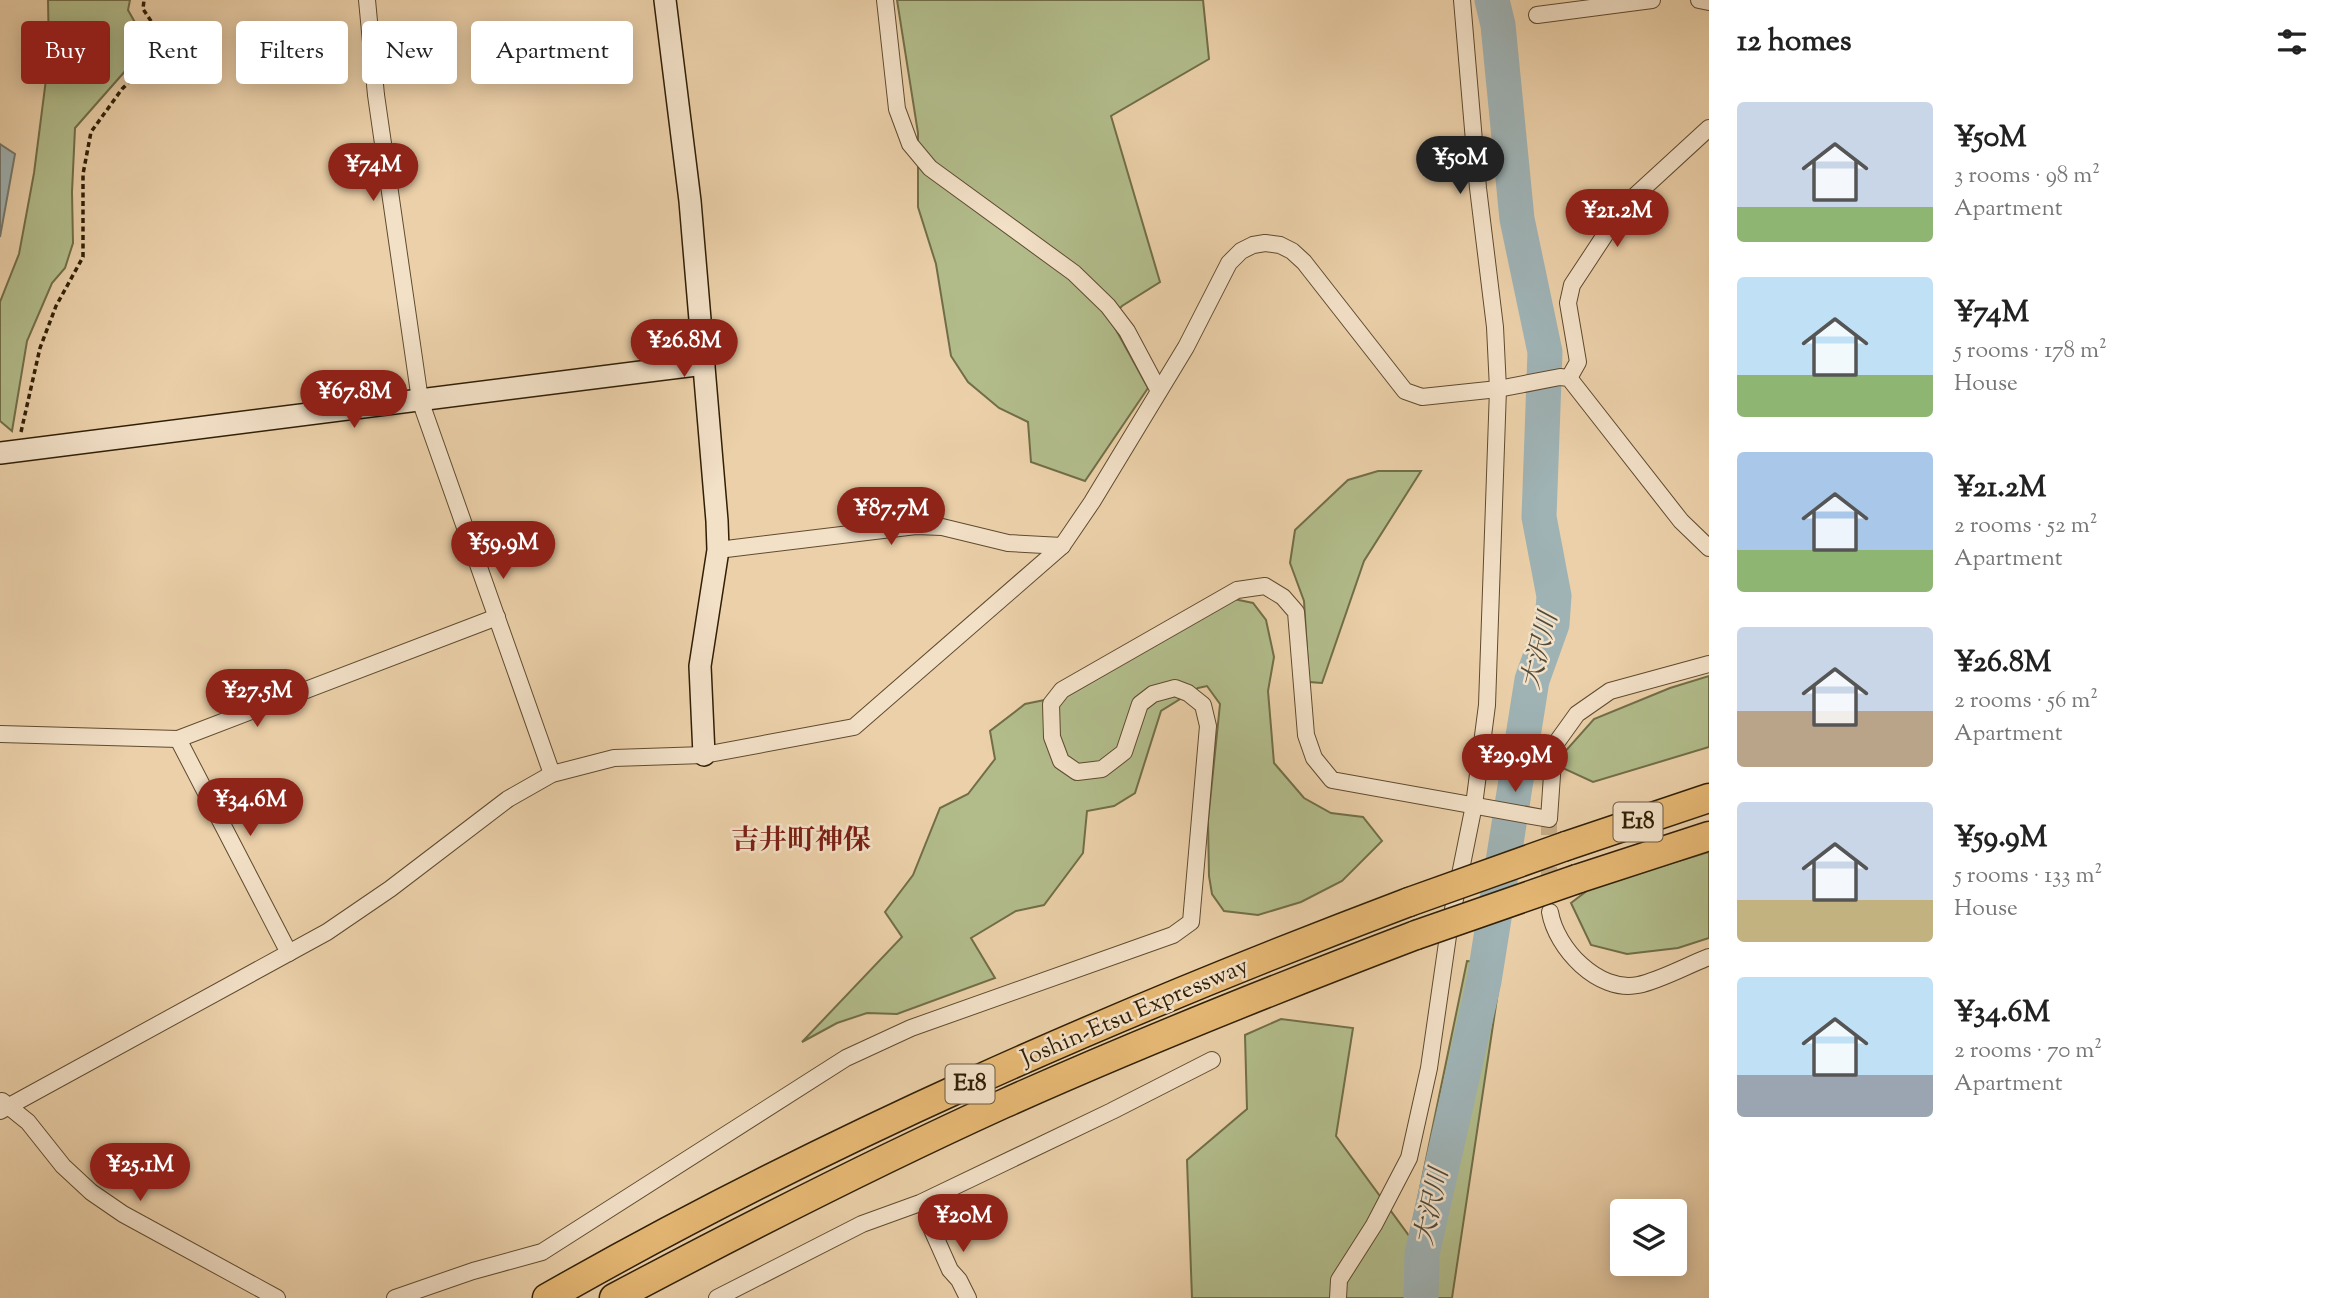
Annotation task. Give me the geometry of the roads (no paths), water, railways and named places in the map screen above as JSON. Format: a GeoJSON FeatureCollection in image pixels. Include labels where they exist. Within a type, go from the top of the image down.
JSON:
{"type":"FeatureCollection","features":[{"type":"Feature","properties":{"kind":"highway","name":"Joshin-Etsu Expressway"},"geometry":{"type":"LineString","coordinates":[[547,1298],[663,1234],[876,1127],[1105,1023],[1409,902],[1709,799]]}},
{"type":"Feature","properties":{"kind":"highway","name":"Joshin-Etsu Expressway"},"geometry":{"type":"LineString","coordinates":[[614,1298],[784,1210],[1004,1104],[1223,1010],[1416,936],[1709,836]]}},
{"type":"Feature","properties":{"kind":"street"},"geometry":{"type":"LineString","coordinates":[[367,0],[376,95],[420,400],[552,774]]}},
{"type":"Feature","properties":{"kind":"street"},"geometry":{"type":"LineString","coordinates":[[664,0],[690,201],[718,550],[700,666],[704,755]]}},
{"type":"Feature","properties":{"kind":"street"},"geometry":{"type":"LineString","coordinates":[[885,0],[897,109],[910,144],[930,168],[1074,273],[1108,306],[1127,331],[1159,391]]}},
{"type":"Feature","properties":{"kind":"street"},"geometry":{"type":"LineString","coordinates":[[1339,1298],[1339,1280],[1374,1225],[1409,1158],[1429,1068],[1449,929],[1474,805],[1487,705],[1498,388],[1495,327],[1478,188],[1462,0]]}},
{"type":"Feature","properties":{"kind":"street"},"geometry":{"type":"LineString","coordinates":[[1537,15],[1653,0]]}},
{"type":"Feature","properties":{"kind":"street"},"geometry":{"type":"LineString","coordinates":[[1699,0],[1709,2]]}},
{"type":"Feature","properties":{"kind":"street"},"geometry":{"type":"LineString","coordinates":[[1569,379],[1578,362],[1567,303],[1572,285],[1624,206],[1709,128]]}},
{"type":"Feature","properties":{"kind":"street"},"geometry":{"type":"LineString","coordinates":[[277,1298],[123,1214],[91,1192],[63,1166],[28,1122],[3,1106],[327,932],[390,889],[509,799],[552,774],[614,758],[704,755],[854,727],[1062,546],[1092,502],[1186,347],[1229,263],[1241,251],[1265,243],[1292,251],[1304,262],[1405,391],[1412,395],[1422,397],[1560,377],[1569,379],[1681,521],[1709,548]]}},
{"type":"Feature","properties":{"kind":"street"},"geometry":{"type":"LineString","coordinates":[[8,452],[704,364]]}},
{"type":"Feature","properties":{"kind":"street"},"geometry":{"type":"LineString","coordinates":[[718,550],[916,526],[942,527],[1008,543],[1062,546]]}},
{"type":"Feature","properties":{"kind":"street"},"geometry":{"type":"LineString","coordinates":[[395,1298],[473,1271],[542,1252],[846,1058],[911,1028],[1173,936],[1191,922],[1208,726],[1203,705],[1188,693],[1175,688],[1153,694],[1140,704],[1124,752],[1102,769],[1077,772],[1061,761],[1052,737],[1051,704],[1062,690],[1237,590],[1265,586],[1283,597],[1296,611],[1306,735],[1314,758],[1332,780],[1549,819],[1554,746],[1577,714],[1610,691],[1709,664]]}},
{"type":"Feature","properties":{"kind":"street"},"geometry":{"type":"LineString","coordinates":[[0,734],[178,739],[497,617]]}},
{"type":"Feature","properties":{"kind":"street"},"geometry":{"type":"LineString","coordinates":[[178,739],[289,953]]}},
{"type":"Feature","properties":{"kind":"street"},"geometry":{"type":"LineString","coordinates":[[1549,912],[1555,932],[1576,960],[1605,980],[1622,986],[1638,985],[1709,957]]}},
{"type":"Feature","properties":{"kind":"street"},"geometry":{"type":"LineString","coordinates":[[717,1298],[862,1224],[920,1203],[1212,1060]]}},
{"type":"Feature","properties":{"kind":"street"},"geometry":{"type":"LineString","coordinates":[[929,1223],[950,1269],[968,1298]]}},
{"type":"Feature","properties":{"kind":"waterway","name":"大沢川"},"geometry":{"type":"LineString","coordinates":[[1421,1298],[1422,1254],[1484,981],[1532,680],[1552,624],[1554,596],[1539,517],[1545,352],[1517,219],[1498,25],[1492,0]]}},
{"type":"Feature","properties":{"kind":"tunnel"},"geometry":{"type":"LineString","coordinates":[[1549,819],[1549,896]]}},
{"type":"Feature","properties":{"kind":"district","name":"吉井町神保"},"geometry":{"type":"Point","coordinates":[801,842]}}]}
